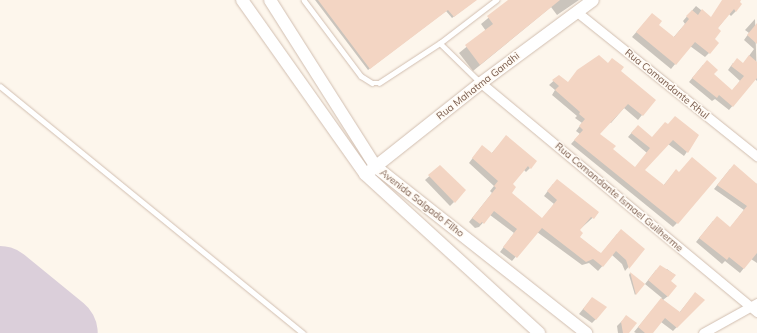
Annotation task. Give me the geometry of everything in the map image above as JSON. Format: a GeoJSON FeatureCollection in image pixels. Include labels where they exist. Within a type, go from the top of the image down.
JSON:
{"type":"FeatureCollection","features":[{"type":"Feature","properties":{"kind":"street","name":"Avenida Salgado Filho"},"geometry":{"type":"LineString","coordinates":[[242,0],[366,174],[540,333]]}},
{"type":"Feature","properties":{"kind":"street","name":"Avenida Salgado Filho"},"geometry":{"type":"LineString","coordinates":[[270,0],[376,167],[586,333]]}},
{"type":"Feature","properties":{"kind":"street","name":"Rua Mahatma Gandhi"},"geometry":{"type":"LineString","coordinates":[[366,174],[481,83],[593,0]]}},
{"type":"Feature","properties":{"kind":"street","name":"Rua Comandante Rhul"},"geometry":{"type":"LineString","coordinates":[[577,12],[757,156]]}},
{"type":"Feature","properties":{"kind":"street","name":"Rua Comandante Ismael Guilherme"},"geometry":{"type":"LineString","coordinates":[[481,83],[755,307]]}},
{"type":"Feature","properties":{"kind":"street"},"geometry":{"type":"LineString","coordinates":[[703,333],[755,307]]}},
{"type":"Feature","properties":{"kind":"lane"},"geometry":{"type":"LineString","coordinates":[[304,0],[361,76],[372,83],[379,83],[440,43],[496,0]]}},
{"type":"Feature","properties":{"kind":"lane"},"geometry":{"type":"LineString","coordinates":[[440,43],[481,83]]}},
{"type":"Feature","properties":{"kind":"lane"},"geometry":{"type":"LineString","coordinates":[[0,86],[303,333]]}},
{"type":"Feature","properties":{"kind":"building"},"geometry":{"type":"Polygon","coordinates":[[[318,0],[477,0],[454,17],[448,10],[370,69],[318,0]]]}},
{"type":"Feature","properties":{"kind":"building"},"geometry":{"type":"Polygon","coordinates":[[[508,0],[560,0],[480,65],[465,45],[493,24],[487,16],[508,0]]]}},
{"type":"Feature","properties":{"kind":"building"},"geometry":{"type":"Polygon","coordinates":[[[722,0],[741,0],[740,2],[742,4],[736,12],[734,9],[718,28],[721,31],[715,39],[719,43],[710,54],[695,42],[676,65],[636,32],[652,13],[662,21],[659,25],[674,37],[689,19],[686,16],[692,10],[698,15],[702,9],[711,17],[722,0]]]}},
{"type":"Feature","properties":{"kind":"building"},"geometry":{"type":"Polygon","coordinates":[[[757,23],[757,44],[747,35],[757,23]]]}},
{"type":"Feature","properties":{"kind":"building"},"geometry":{"type":"Polygon","coordinates":[[[599,55],[608,63],[612,58],[624,67],[621,71],[656,100],[643,116],[628,104],[600,134],[616,146],[613,149],[635,167],[650,148],[631,133],[638,125],[652,137],[665,122],[668,124],[675,116],[699,135],[688,153],[673,140],[645,170],[664,185],[676,169],[679,172],[692,157],[717,178],[678,224],[574,140],[583,130],[579,126],[585,119],[579,114],[580,112],[555,90],[559,86],[552,80],[559,75],[568,82],[577,70],[599,55]]]}},
{"type":"Feature","properties":{"kind":"building"},"geometry":{"type":"Polygon","coordinates":[[[749,55],[757,62],[757,78],[733,107],[719,95],[717,98],[692,78],[707,60],[718,70],[714,74],[732,90],[744,76],[731,66],[737,58],[743,63],[749,55]]]}},
{"type":"Feature","properties":{"kind":"building"},"geometry":{"type":"Polygon","coordinates":[[[506,135],[537,161],[531,169],[528,166],[513,184],[516,187],[512,193],[542,218],[557,200],[547,191],[557,179],[599,212],[594,219],[591,217],[580,230],[583,233],[580,237],[601,253],[621,229],[645,249],[629,269],[626,260],[616,251],[603,267],[593,259],[586,262],[542,228],[517,258],[503,247],[517,229],[494,211],[484,224],[482,222],[480,224],[472,218],[496,188],[494,186],[498,181],[472,158],[482,145],[492,153],[506,135]]]}},
{"type":"Feature","properties":{"kind":"building"},"geometry":{"type":"Polygon","coordinates":[[[734,164],[757,184],[757,253],[744,269],[729,257],[727,260],[699,238],[717,216],[730,227],[747,206],[717,185],[734,164]]]}},
{"type":"Feature","properties":{"kind":"building"},"geometry":{"type":"Polygon","coordinates":[[[440,165],[466,190],[455,203],[428,175],[440,165]]]}},
{"type":"Feature","properties":{"kind":"building"},"geometry":{"type":"Polygon","coordinates":[[[660,265],[676,275],[671,281],[677,286],[668,297],[648,280],[660,265]]]}},
{"type":"Feature","properties":{"kind":"building"},"geometry":{"type":"Polygon","coordinates":[[[630,272],[645,284],[636,295],[630,272]]]}},
{"type":"Feature","properties":{"kind":"building"},"geometry":{"type":"Polygon","coordinates":[[[695,292],[705,300],[677,328],[665,318],[653,333],[645,333],[638,327],[661,298],[680,312],[695,292]]]}},
{"type":"Feature","properties":{"kind":"building"},"geometry":{"type":"Polygon","coordinates":[[[592,297],[607,307],[596,320],[583,309],[592,297]]]}},
{"type":"Feature","properties":{"kind":"building"},"geometry":{"type":"Polygon","coordinates":[[[626,315],[637,323],[629,333],[623,333],[621,322],[626,315]]]}},
{"type":"Feature","properties":{"kind":"runway"},"geometry":{"type":"LineString","coordinates":[[0,284],[60,333]]}}]}
